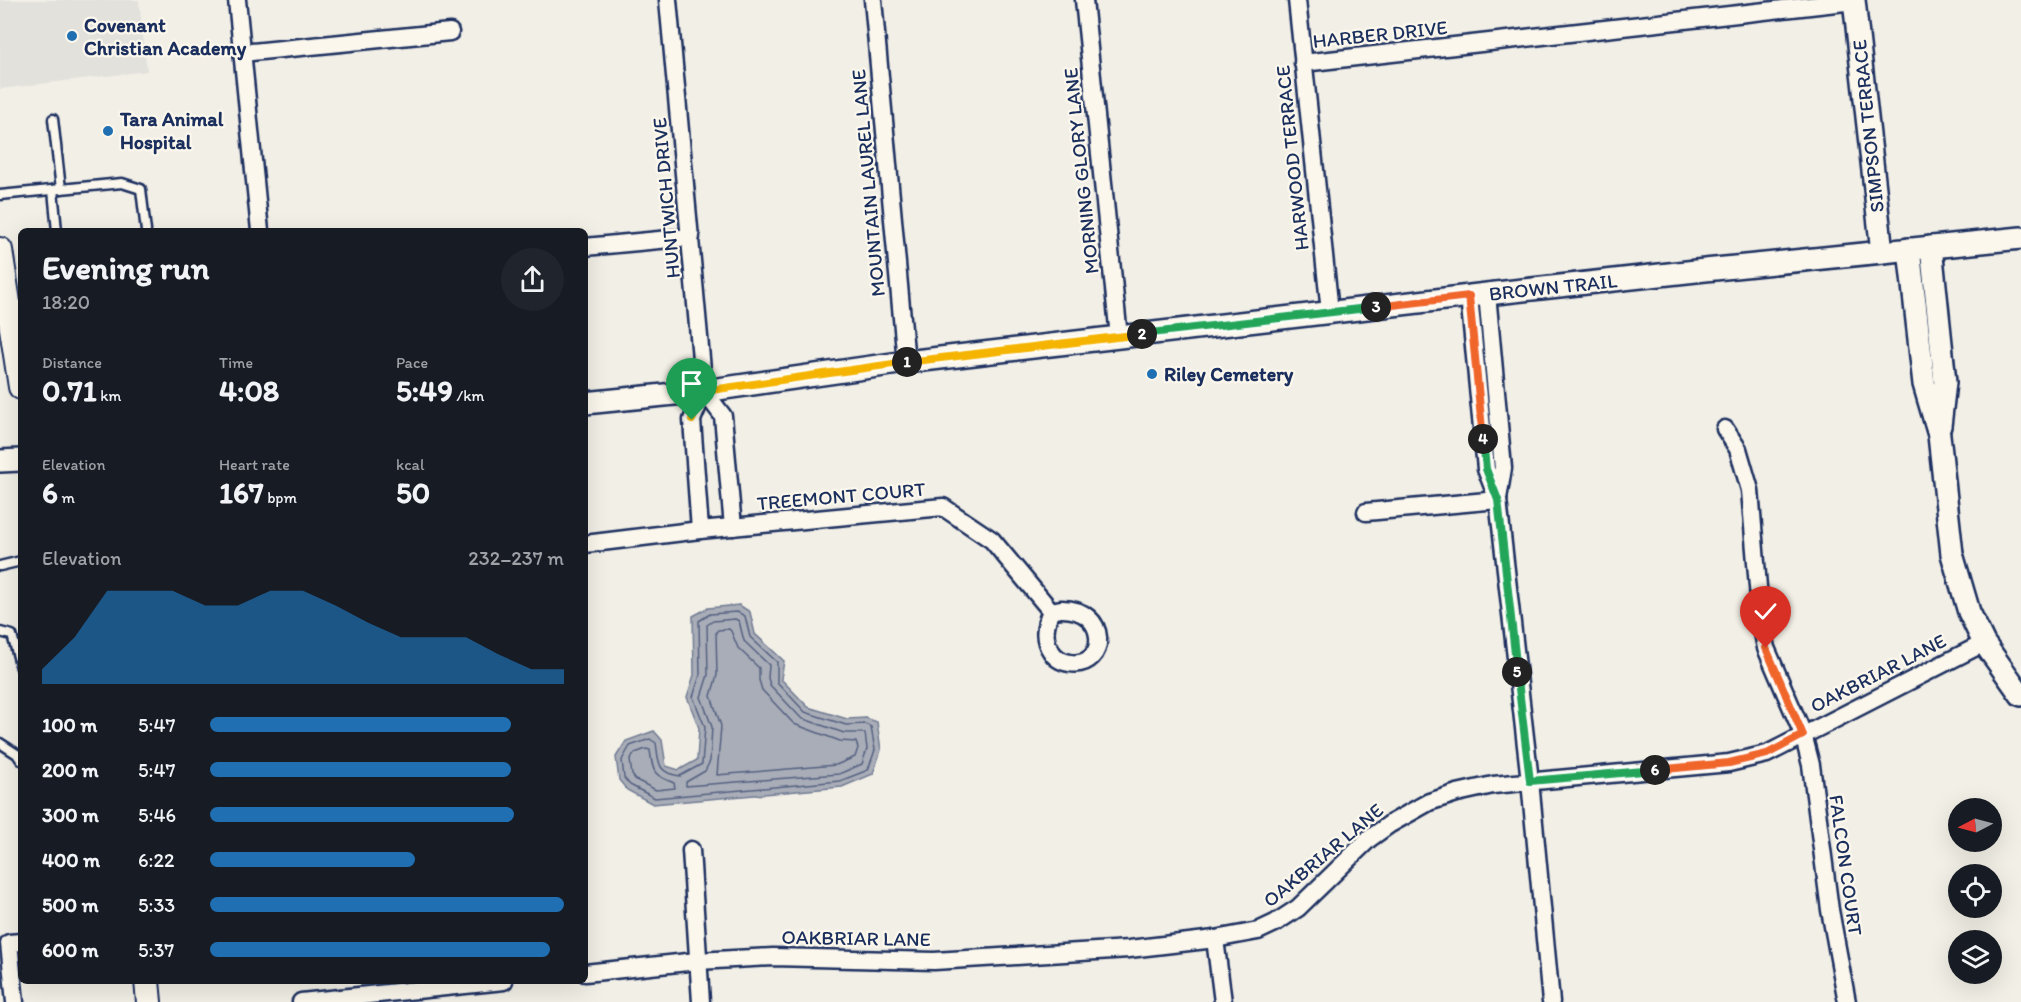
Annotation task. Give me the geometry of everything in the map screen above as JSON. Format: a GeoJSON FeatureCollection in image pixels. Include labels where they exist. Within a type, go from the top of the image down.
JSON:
{"type":"FeatureCollection","features":[{"type":"Feature","properties":{"kind":"main road"},"geometry":{"type":"LineString","coordinates":[[0,250],[16,326],[18,350]]}},
{"type":"Feature","properties":{"kind":"main road"},"geometry":{"type":"LineString","coordinates":[[147,984],[149,1002]]}},
{"type":"Feature","properties":{"kind":"street"},"geometry":{"type":"LineString","coordinates":[[237,0],[260,228]]}},
{"type":"Feature","properties":{"kind":"street","name":"HUNTWICH DRIVE"},"geometry":{"type":"LineString","coordinates":[[669,0],[704,391]]}},
{"type":"Feature","properties":{"kind":"street","name":"MOUNTAIN LAUREL LANE"},"geometry":{"type":"LineString","coordinates":[[873,0],[906,362]]}},
{"type":"Feature","properties":{"kind":"street","name":"MORNING GLORY LANE"},"geometry":{"type":"LineString","coordinates":[[1084,0],[1119,337]]}},
{"type":"Feature","properties":{"kind":"street","name":"HARWOOD TERRACE"},"geometry":{"type":"LineString","coordinates":[[1297,0],[1330,312]]}},
{"type":"Feature","properties":{"kind":"street","name":"HARBER DRIVE"},"geometry":{"type":"LineString","coordinates":[[1303,63],[1854,0]]}},
{"type":"Feature","properties":{"kind":"street","name":"SIMPSON TERRACE"},"geometry":{"type":"LineString","coordinates":[[1854,0],[1882,252]]}},
{"type":"Feature","properties":{"kind":"street"},"geometry":{"type":"LineString","coordinates":[[242,53],[450,32]]}},
{"type":"Feature","properties":{"kind":"street"},"geometry":{"type":"LineString","coordinates":[[588,247],[691,237]]}},
{"type":"Feature","properties":{"kind":"street","name":"BROWN TRAIL"},"geometry":{"type":"LineString","coordinates":[[588,404],[704,391],[906,362],[1330,312],[2021,238]]}},
{"type":"Feature","properties":{"kind":"street"},"geometry":{"type":"LineString","coordinates":[[1931,247],[1945,382],[1939,435]]}},
{"type":"Feature","properties":{"kind":"street"},"geometry":{"type":"LineString","coordinates":[[1909,249],[1924,384],[1939,435],[1953,554],[1969,612],[1984,643],[2021,695]]}},
{"type":"Feature","properties":{"kind":"street"},"geometry":{"type":"LineString","coordinates":[[1478,295],[1503,468],[1498,500],[1530,781],[1551,1002]]}},
{"type":"Feature","properties":{"kind":"street"},"geometry":{"type":"LineString","coordinates":[[704,391],[723,416],[733,527]]}},
{"type":"Feature","properties":{"kind":"street"},"geometry":{"type":"LineString","coordinates":[[700,530],[692,420],[704,391]]}},
{"type":"Feature","properties":{"kind":"street","name":"FALCON COURT"},"geometry":{"type":"LineString","coordinates":[[1725,429],[1738,449],[1750,490],[1761,623],[1766,648],[1803,735],[1811,765],[1830,910],[1847,1002]]}},
{"type":"Feature","properties":{"kind":"street"},"geometry":{"type":"LineString","coordinates":[[0,461],[18,460]]}},
{"type":"Feature","properties":{"kind":"street"},"geometry":{"type":"LineString","coordinates":[[1366,512],[1498,500]]}},
{"type":"Feature","properties":{"kind":"street","name":"TREEMONT COURT"},"geometry":{"type":"LineString","coordinates":[[588,544],[700,530],[943,507],[992,540],[1051,611]]}},
{"type":"Feature","properties":{"kind":"street","name":"OAKBRIAR LANE"},"geometry":{"type":"LineString","coordinates":[[588,973],[697,961],[773,957],[934,961],[1129,949],[1215,939],[1258,931],[1298,908],[1369,839],[1429,802],[1493,785],[1729,763],[1767,754],[1984,643]]}},
{"type":"Feature","properties":{"kind":"street"},"geometry":{"type":"LineString","coordinates":[[691,850],[701,1002]]}},
{"type":"Feature","properties":{"kind":"street"},"geometry":{"type":"LineString","coordinates":[[1215,939],[1223,1002]]}},
{"type":"Feature","properties":{"kind":"street"},"geometry":{"type":"LineString","coordinates":[[15,1002],[9,943],[18,942]]}},
{"type":"Feature","properties":{"kind":"street"},"geometry":{"type":"LineString","coordinates":[[301,1002],[440,995],[490,984]]}},
{"type":"Feature","properties":{"kind":"lane"},"geometry":{"type":"LineString","coordinates":[[53,119],[57,228]]}},
{"type":"Feature","properties":{"kind":"lane"},"geometry":{"type":"LineString","coordinates":[[0,195],[122,183],[141,189],[146,228]]}},
{"type":"Feature","properties":{"kind":"lane"},"geometry":{"type":"LineString","coordinates":[[0,566],[18,562]]}},
{"type":"Feature","properties":{"kind":"lane"},"geometry":{"type":"LineString","coordinates":[[0,632],[12,635],[18,657]]}},
{"type":"Feature","properties":{"kind":"lane"},"geometry":{"type":"LineString","coordinates":[[0,743],[18,753]]}},
{"type":"Feature","properties":{"kind":"shaded area","name":"Covenant Christian Academy"},"geometry":{"type":"Polygon","coordinates":[[[0,0],[139,0],[147,71],[0,89],[0,0]]]}},
{"type":"Feature","properties":{"kind":"water"},"geometry":{"type":"Polygon","coordinates":[[[739,605],[750,612],[755,634],[784,661],[781,679],[808,707],[847,719],[866,718],[877,722],[881,750],[873,774],[842,787],[653,804],[627,790],[619,780],[616,757],[626,741],[654,731],[662,740],[666,766],[679,770],[697,760],[699,728],[687,697],[694,675],[693,616],[708,608],[739,605]]]}},
{"type":"Feature","properties":{"kind":"place","name":"Covenant Christian Academy"},"geometry":{"type":"Point","coordinates":[72,36]}},
{"type":"Feature","properties":{"kind":"place","name":"Tara Animal Hospital"},"geometry":{"type":"Point","coordinates":[108,131]}},
{"type":"Feature","properties":{"kind":"place","name":"Riley Cemetery"},"geometry":{"type":"Point","coordinates":[1152,374]}},
{"type":"Feature","properties":{"kind":"route"},"geometry":{"type":"LineString","coordinates":[[692,420],[704,391],[906,362],[1469,296],[1486,469],[1498,500],[1530,781],[1729,763],[1767,754],[1803,735],[1766,648]]}}]}
